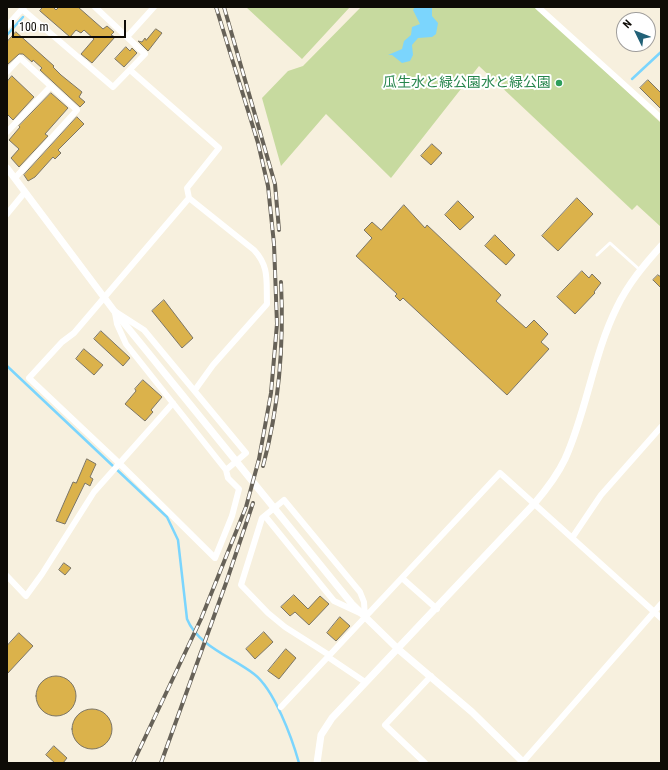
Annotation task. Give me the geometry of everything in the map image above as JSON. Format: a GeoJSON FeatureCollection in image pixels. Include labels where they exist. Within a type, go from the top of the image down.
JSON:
{"type":"FeatureCollection","features":[{"type":"Feature","properties":{"kind":"street"},"geometry":{"type":"LineString","coordinates":[[7,26],[23,8],[112,88],[145,54],[95,7]]}},
{"type":"Feature","properties":{"kind":"street"},"geometry":{"type":"LineString","coordinates":[[127,38],[154,7]]}},
{"type":"Feature","properties":{"kind":"street"},"geometry":{"type":"LineString","coordinates":[[538,7],[661,118]]}},
{"type":"Feature","properties":{"kind":"street"},"geometry":{"type":"LineString","coordinates":[[7,72],[20,58],[50,87],[77,110],[15,178]]}},
{"type":"Feature","properties":{"kind":"street"},"geometry":{"type":"LineString","coordinates":[[130,70],[219,148],[188,188],[189,198],[254,250],[262,260],[266,271],[267,304],[213,365],[195,390]]}},
{"type":"Feature","properties":{"kind":"street"},"geometry":{"type":"LineString","coordinates":[[7,132],[50,87]]}},
{"type":"Feature","properties":{"kind":"street"},"geometry":{"type":"LineString","coordinates":[[7,168],[115,312],[364,616],[398,649],[472,712],[523,763],[653,611],[661,604]]}},
{"type":"Feature","properties":{"kind":"street"},"geometry":{"type":"LineString","coordinates":[[7,214],[25,192]]}},
{"type":"Feature","properties":{"kind":"street"},"geometry":{"type":"LineString","coordinates":[[115,312],[117,324],[126,344],[226,470],[228,478],[238,489],[232,516],[215,558],[117,466],[29,378],[62,342],[74,333],[189,198]]}},
{"type":"Feature","properties":{"kind":"street"},"geometry":{"type":"LineString","coordinates":[[317,763],[320,740],[325,726],[365,682],[437,609],[548,487],[564,460],[616,308],[640,270],[661,246]]}},
{"type":"Feature","properties":{"kind":"street"},"geometry":{"type":"LineString","coordinates":[[115,312],[144,330],[195,390],[246,454],[226,470]]}},
{"type":"Feature","properties":{"kind":"street"},"geometry":{"type":"LineString","coordinates":[[7,576],[26,596],[94,492],[173,403]]}},
{"type":"Feature","properties":{"kind":"street"},"geometry":{"type":"LineString","coordinates":[[572,538],[601,495],[661,427]]}},
{"type":"Feature","properties":{"kind":"street"},"geometry":{"type":"LineString","coordinates":[[281,707],[364,616],[402,578],[500,473],[661,618]]}},
{"type":"Feature","properties":{"kind":"street"},"geometry":{"type":"LineString","coordinates":[[364,616],[364,602],[360,592],[284,500],[262,518],[241,585],[268,613],[285,627],[365,682]]}},
{"type":"Feature","properties":{"kind":"street"},"geometry":{"type":"LineString","coordinates":[[266,515],[334,602],[364,616]]}},
{"type":"Feature","properties":{"kind":"street"},"geometry":{"type":"LineString","coordinates":[[402,578],[437,609]]}},
{"type":"Feature","properties":{"kind":"street"},"geometry":{"type":"LineString","coordinates":[[425,763],[385,725],[431,676]]}},
{"type":"Feature","properties":{"kind":"lane"},"geometry":{"type":"LineString","coordinates":[[597,255],[610,243],[640,270]]}},
{"type":"Feature","properties":{"kind":"green space"},"geometry":{"type":"Polygon","coordinates":[[[246,7],[350,7],[302,59],[246,7]]]}},
{"type":"Feature","properties":{"kind":"green space"},"geometry":{"type":"Polygon","coordinates":[[[361,7],[536,7],[661,123],[661,227],[637,205],[632,210],[479,66],[391,178],[326,114],[281,166],[262,98],[288,71],[303,66],[361,7]]]}},
{"type":"Feature","properties":{"kind":"water"},"geometry":{"type":"Polygon","coordinates":[[[415,7],[432,7],[432,16],[438,23],[436,34],[432,37],[418,38],[412,45],[413,55],[410,61],[402,63],[392,55],[388,55],[402,49],[404,41],[411,35],[412,27],[420,24],[413,10],[415,7]]]}},
{"type":"Feature","properties":{"kind":"building"},"geometry":{"type":"Polygon","coordinates":[[[43,7],[53,7],[56,10],[59,7],[78,7],[103,29],[107,26],[114,32],[111,35],[115,37],[92,63],[81,54],[94,39],[84,30],[81,33],[76,30],[70,37],[40,11],[43,7]]]}},
{"type":"Feature","properties":{"kind":"building"},"geometry":{"type":"Polygon","coordinates":[[[156,29],[162,33],[148,51],[138,41],[142,42],[145,38],[146,40],[156,29]]]}},
{"type":"Feature","properties":{"kind":"building"},"geometry":{"type":"Polygon","coordinates":[[[16,32],[54,66],[53,67],[61,75],[82,92],[79,97],[85,102],[80,107],[40,70],[42,68],[23,54],[19,54],[7,65],[7,42],[16,32]]]}},
{"type":"Feature","properties":{"kind":"building"},"geometry":{"type":"Polygon","coordinates":[[[126,47],[130,51],[132,48],[137,53],[124,67],[115,59],[126,47]]]}},
{"type":"Feature","properties":{"kind":"building"},"geometry":{"type":"Polygon","coordinates":[[[12,76],[34,97],[13,120],[7,114],[7,82],[12,76]]]}},
{"type":"Feature","properties":{"kind":"building"},"geometry":{"type":"Polygon","coordinates":[[[648,80],[661,93],[661,109],[640,88],[648,80]]]}},
{"type":"Feature","properties":{"kind":"building"},"geometry":{"type":"Polygon","coordinates":[[[51,93],[68,108],[45,134],[48,136],[19,167],[11,158],[19,149],[9,140],[20,127],[19,126],[51,93]]]}},
{"type":"Feature","properties":{"kind":"building"},"geometry":{"type":"Polygon","coordinates":[[[77,117],[84,124],[58,150],[61,153],[55,159],[53,157],[35,177],[28,181],[24,175],[77,117]]]}},
{"type":"Feature","properties":{"kind":"building"},"geometry":{"type":"Polygon","coordinates":[[[432,144],[442,153],[431,165],[421,156],[432,144]]]}},
{"type":"Feature","properties":{"kind":"building"},"geometry":{"type":"Polygon","coordinates":[[[577,198],[593,214],[558,251],[542,236],[577,198]]]}},
{"type":"Feature","properties":{"kind":"building"},"geometry":{"type":"Polygon","coordinates":[[[458,201],[474,217],[460,230],[445,215],[458,201]]]}},
{"type":"Feature","properties":{"kind":"building"},"geometry":{"type":"Polygon","coordinates":[[[404,205],[425,228],[427,225],[501,295],[496,301],[526,328],[534,320],[548,334],[541,342],[549,349],[507,395],[403,298],[400,301],[395,296],[397,294],[356,256],[372,238],[364,230],[372,222],[381,230],[404,205]]]}},
{"type":"Feature","properties":{"kind":"building"},"geometry":{"type":"Polygon","coordinates":[[[495,235],[515,255],[506,265],[485,246],[495,235]]]}},
{"type":"Feature","properties":{"kind":"building"},"geometry":{"type":"Polygon","coordinates":[[[582,271],[589,278],[592,274],[601,283],[594,292],[595,293],[575,314],[557,297],[582,271]]]}},
{"type":"Feature","properties":{"kind":"building"},"geometry":{"type":"Polygon","coordinates":[[[658,275],[661,277],[661,288],[653,280],[658,275]]]}},
{"type":"Feature","properties":{"kind":"building"},"geometry":{"type":"Polygon","coordinates":[[[164,300],[193,338],[182,348],[152,311],[164,300]]]}},
{"type":"Feature","properties":{"kind":"building"},"geometry":{"type":"Polygon","coordinates":[[[101,331],[130,358],[123,366],[94,339],[101,331]]]}},
{"type":"Feature","properties":{"kind":"building"},"geometry":{"type":"Polygon","coordinates":[[[84,349],[103,365],[94,375],[76,359],[84,349]]]}},
{"type":"Feature","properties":{"kind":"building"},"geometry":{"type":"Polygon","coordinates":[[[143,380],[162,397],[151,410],[153,412],[145,421],[125,404],[143,380]]]}},
{"type":"Feature","properties":{"kind":"building"},"geometry":{"type":"Polygon","coordinates":[[[87,459],[96,464],[90,477],[93,479],[90,486],[85,483],[65,524],[56,521],[73,482],[76,483],[87,459]]]}},
{"type":"Feature","properties":{"kind":"building"},"geometry":{"type":"Polygon","coordinates":[[[64,563],[71,568],[65,575],[59,570],[64,563]]]}},
{"type":"Feature","properties":{"kind":"building"},"geometry":{"type":"Polygon","coordinates":[[[294,595],[308,609],[320,596],[329,604],[309,625],[295,612],[290,616],[281,607],[294,595]]]}},
{"type":"Feature","properties":{"kind":"building"},"geometry":{"type":"Polygon","coordinates":[[[340,617],[350,626],[336,641],[327,633],[340,617]]]}},
{"type":"Feature","properties":{"kind":"building"},"geometry":{"type":"Polygon","coordinates":[[[264,632],[273,642],[255,659],[246,649],[264,632]]]}},
{"type":"Feature","properties":{"kind":"building"},"geometry":{"type":"Polygon","coordinates":[[[19,633],[33,646],[7,674],[7,646],[19,633]]]}},
{"type":"Feature","properties":{"kind":"building"},"geometry":{"type":"Polygon","coordinates":[[[286,649],[296,658],[279,679],[268,671],[286,649]]]}},
{"type":"Feature","properties":{"kind":"building"},"geometry":{"type":"Polygon","coordinates":[[[60,676],[67,679],[73,685],[76,696],[75,704],[67,713],[60,716],[52,716],[45,713],[37,704],[36,692],[39,685],[48,677],[60,676]]]}},
{"type":"Feature","properties":{"kind":"building"},"geometry":{"type":"Polygon","coordinates":[[[92,709],[100,711],[106,715],[110,721],[112,729],[110,737],[106,743],[100,747],[92,749],[84,747],[78,743],[74,737],[72,729],[74,721],[78,715],[84,711],[92,709]]]}},
{"type":"Feature","properties":{"kind":"building"},"geometry":{"type":"Polygon","coordinates":[[[54,746],[67,758],[63,763],[55,763],[46,755],[54,746]]]}},
{"type":"Feature","properties":{"kind":"waterway"},"geometry":{"type":"LineString","coordinates":[[7,35],[23,17]]}},
{"type":"Feature","properties":{"kind":"waterway"},"geometry":{"type":"LineString","coordinates":[[632,79],[661,52]]}},
{"type":"Feature","properties":{"kind":"waterway"},"geometry":{"type":"LineString","coordinates":[[7,366],[167,517],[178,540],[187,619],[199,637],[207,644],[254,674],[261,681],[275,702],[292,741],[299,763]]}},
{"type":"Feature","properties":{"kind":"railway"},"geometry":{"type":"LineString","coordinates":[[133,763],[201,619],[246,507],[259,459],[271,393],[277,324],[274,244],[268,186],[258,143],[216,7]]}},
{"type":"Feature","properties":{"kind":"railway"},"geometry":{"type":"LineString","coordinates":[[224,7],[275,184],[279,230]]}},
{"type":"Feature","properties":{"kind":"railway"},"geometry":{"type":"LineString","coordinates":[[263,466],[277,398],[282,328],[281,282]]}},
{"type":"Feature","properties":{"kind":"railway"},"geometry":{"type":"LineString","coordinates":[[161,763],[226,583],[253,503]]}},
{"type":"Feature","properties":{"kind":"place","name":"瓜生水と緑公園水と緑公園"},"geometry":{"type":"Point","coordinates":[559,83]}}]}
